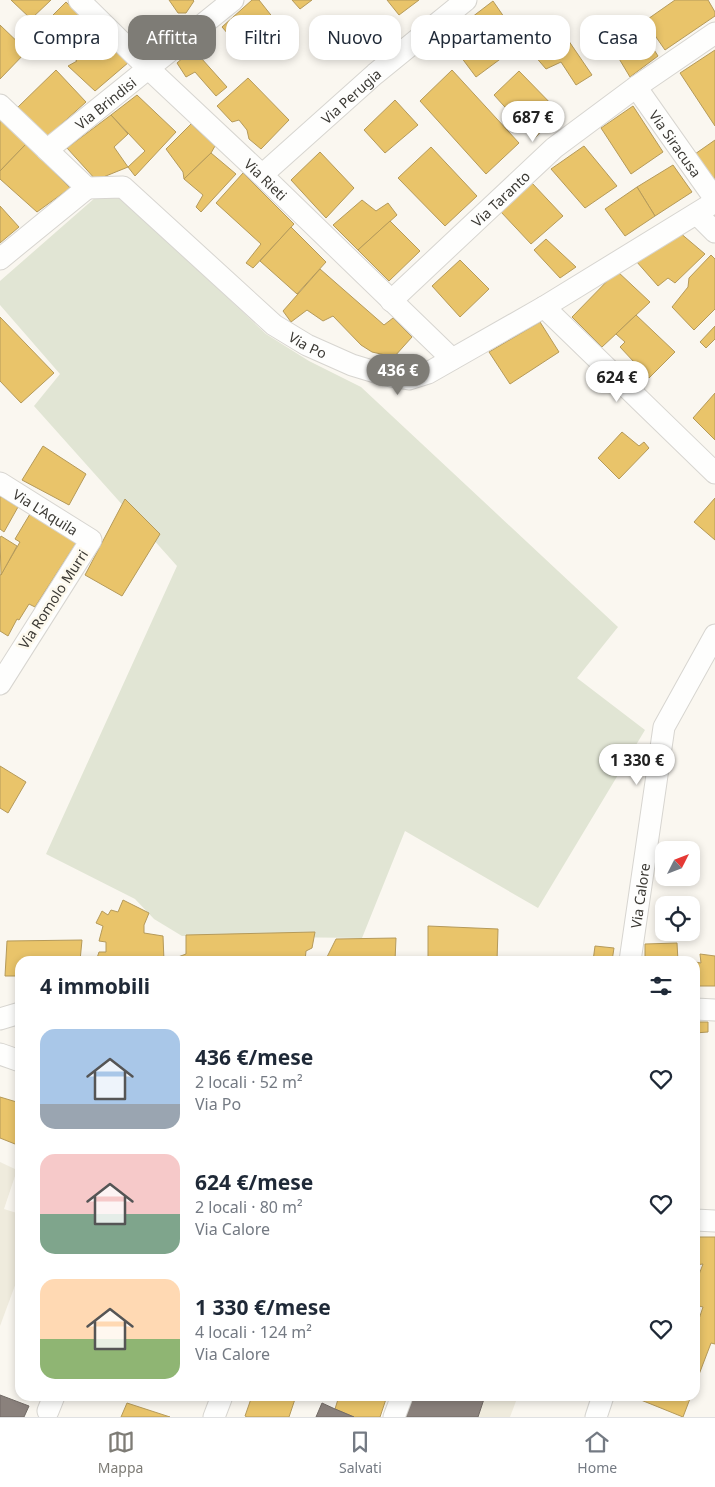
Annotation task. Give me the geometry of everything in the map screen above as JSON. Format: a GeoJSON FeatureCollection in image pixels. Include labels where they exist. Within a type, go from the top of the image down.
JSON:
{"type":"FeatureCollection","features":[{"type":"Feature","properties":{"kind":"street","name":"Via Brindisi"},"geometry":{"type":"LineString","coordinates":[[47,150],[233,0]]}},
{"type":"Feature","properties":{"kind":"street","name":"Via Perugia"},"geometry":{"type":"LineString","coordinates":[[262,175],[375,74],[466,0]]}},
{"type":"Feature","properties":{"kind":"street","name":"Via Rieti"},"geometry":{"type":"LineString","coordinates":[[82,1],[148,68],[262,175],[452,359]]}},
{"type":"Feature","properties":{"kind":"street","name":"Via Taranto"},"geometry":{"type":"LineString","coordinates":[[391,302],[554,148],[636,87],[715,33]]}},
{"type":"Feature","properties":{"kind":"street","name":"Via Siracusa"},"geometry":{"type":"LineString","coordinates":[[636,87],[715,201]]}},
{"type":"Feature","properties":{"kind":"street"},"geometry":{"type":"LineString","coordinates":[[0,105],[87,188],[0,259]]}},
{"type":"Feature","properties":{"kind":"street","name":"Via Po"},"geometry":{"type":"LineString","coordinates":[[87,188],[123,186],[274,325],[307,345],[352,365],[385,375],[409,379],[428,373],[544,307],[697,214],[715,201]]}},
{"type":"Feature","properties":{"kind":"street"},"geometry":{"type":"LineString","coordinates":[[697,214],[715,232]]}},
{"type":"Feature","properties":{"kind":"street"},"geometry":{"type":"LineString","coordinates":[[544,307],[715,473]]}},
{"type":"Feature","properties":{"kind":"street","name":"Via L'Aquila"},"geometry":{"type":"LineString","coordinates":[[0,483],[91,540]]}},
{"type":"Feature","properties":{"kind":"street","name":"Via Romolo Murri"},"geometry":{"type":"LineString","coordinates":[[0,684],[6,660],[91,540]]}},
{"type":"Feature","properties":{"kind":"street","name":"Via Calore"},"geometry":{"type":"LineString","coordinates":[[631,956],[664,727],[715,635]]}},
{"type":"Feature","properties":{"kind":"street"},"geometry":{"type":"LineString","coordinates":[[700,1009],[715,1010]]}},
{"type":"Feature","properties":{"kind":"street"},"geometry":{"type":"LineString","coordinates":[[0,1019],[15,1014]]}},
{"type":"Feature","properties":{"kind":"street"},"geometry":{"type":"LineString","coordinates":[[0,1054],[15,1059]]}},
{"type":"Feature","properties":{"kind":"street"},"geometry":{"type":"LineString","coordinates":[[700,1220],[715,1220]]}},
{"type":"Feature","properties":{"kind":"street"},"geometry":{"type":"LineString","coordinates":[[214,1417],[220,1401]]}},
{"type":"Feature","properties":{"kind":"street"},"geometry":{"type":"LineString","coordinates":[[394,1417],[400,1401]]}},
{"type":"Feature","properties":{"kind":"street"},"geometry":{"type":"LineString","coordinates":[[596,1417],[601,1401]]}},
{"type":"Feature","properties":{"kind":"shaded area"},"geometry":{"type":"Polygon","coordinates":[[[0,1162],[15,1169],[15,1176],[4,1209],[15,1212],[15,1286],[0,1326],[0,1162]]]}},
{"type":"Feature","properties":{"kind":"shaded area"},"geometry":{"type":"Polygon","coordinates":[[[392,1401],[516,1401],[510,1417],[386,1417],[392,1401]]]}},
{"type":"Feature","properties":{"kind":"green space"},"geometry":{"type":"Polygon","coordinates":[[[118,195],[266,334],[309,361],[361,387],[618,627],[577,678],[645,730],[538,908],[405,831],[362,938],[182,936],[154,919],[135,899],[46,854],[177,566],[34,406],[60,374],[0,305],[0,281],[96,197],[118,195]]]}},
{"type":"Feature","properties":{"kind":"building: Abitazioni"},"geometry":{"type":"Polygon","coordinates":[[[11,0],[51,0],[35,15],[27,15],[11,0]]]}},
{"type":"Feature","properties":{"kind":"building: Abitazioni"},"geometry":{"type":"Polygon","coordinates":[[[169,0],[194,1],[186,13],[178,13],[169,0]]]}},
{"type":"Feature","properties":{"kind":"building: Abitazioni"},"geometry":{"type":"Polygon","coordinates":[[[252,0],[259,0],[271,15],[235,15],[252,0]]]}},
{"type":"Feature","properties":{"kind":"building: Abitazioni"},"geometry":{"type":"Polygon","coordinates":[[[292,0],[312,0],[300,9],[292,0]]]}},
{"type":"Feature","properties":{"kind":"building: Abitazioni"},"geometry":{"type":"Polygon","coordinates":[[[387,0],[419,0],[399,15],[387,0]]]}},
{"type":"Feature","properties":{"kind":"building: Abitazioni"},"geometry":{"type":"Polygon","coordinates":[[[675,0],[708,0],[715,12],[715,16],[665,50],[656,37],[656,15],[654,15],[675,0]]]}},
{"type":"Feature","properties":{"kind":"building: Abitazioni"},"geometry":{"type":"Polygon","coordinates":[[[493,1],[503,15],[475,15],[493,1]]]}},
{"type":"Feature","properties":{"kind":"building: Abitazioni"},"geometry":{"type":"Polygon","coordinates":[[[66,2],[80,15],[53,15],[66,2]]]}},
{"type":"Feature","properties":{"kind":"building: Abitazioni"},"geometry":{"type":"Polygon","coordinates":[[[226,23],[226,32],[222,27],[226,23]]]}},
{"type":"Feature","properties":{"kind":"building: Abitazioni"},"geometry":{"type":"Polygon","coordinates":[[[0,25],[15,39],[15,60],[18,60],[0,79],[0,25]]]}},
{"type":"Feature","properties":{"kind":"building: Abitazioni"},"geometry":{"type":"Polygon","coordinates":[[[570,43],[592,75],[576,85],[561,62],[546,69],[538,60],[570,60],[570,43]]]}},
{"type":"Feature","properties":{"kind":"building: Abitazioni"},"geometry":{"type":"Polygon","coordinates":[[[715,50],[715,126],[680,73],[715,50]]]}},
{"type":"Feature","properties":{"kind":"building: Abitazioni"},"geometry":{"type":"Polygon","coordinates":[[[118,52],[129,62],[95,91],[68,66],[77,61],[76,60],[118,60],[118,52]]]}},
{"type":"Feature","properties":{"kind":"building: Abitazioni"},"geometry":{"type":"Polygon","coordinates":[[[180,60],[203,60],[227,87],[216,96],[195,72],[186,77],[177,63],[180,60]]]}},
{"type":"Feature","properties":{"kind":"building: Abitazioni"},"geometry":{"type":"Polygon","coordinates":[[[463,60],[499,60],[476,77],[463,60]]]}},
{"type":"Feature","properties":{"kind":"building: Abitazioni"},"geometry":{"type":"Polygon","coordinates":[[[620,60],[653,60],[630,77],[620,60]]]}},
{"type":"Feature","properties":{"kind":"building: Abitazioni"},"geometry":{"type":"Polygon","coordinates":[[[56,70],[86,102],[47,137],[18,107],[56,70]]]}},
{"type":"Feature","properties":{"kind":"building: Abitazioni"},"geometry":{"type":"Polygon","coordinates":[[[452,70],[519,143],[486,174],[420,101],[452,70]]]}},
{"type":"Feature","properties":{"kind":"building: Abitazioni"},"geometry":{"type":"Polygon","coordinates":[[[519,71],[559,112],[534,139],[494,95],[519,71]]]}},
{"type":"Feature","properties":{"kind":"building: Abitazioni"},"geometry":{"type":"Polygon","coordinates":[[[248,78],[289,120],[261,149],[249,139],[247,130],[239,120],[232,122],[217,106],[248,78]]]}},
{"type":"Feature","properties":{"kind":"building: Abitazioni"},"geometry":{"type":"Polygon","coordinates":[[[137,95],[176,132],[135,176],[128,167],[145,151],[111,115],[137,95]]]}},
{"type":"Feature","properties":{"kind":"building: Abitazioni"},"geometry":{"type":"Polygon","coordinates":[[[395,100],[418,125],[385,153],[364,130],[395,100]]]}},
{"type":"Feature","properties":{"kind":"building: Abitazioni"},"geometry":{"type":"Polygon","coordinates":[[[633,106],[663,152],[631,174],[601,128],[633,106]]]}},
{"type":"Feature","properties":{"kind":"building: Abitazioni"},"geometry":{"type":"Polygon","coordinates":[[[111,115],[128,134],[114,147],[128,167],[96,180],[67,148],[111,115]]]}},
{"type":"Feature","properties":{"kind":"building: Abitazioni"},"geometry":{"type":"Polygon","coordinates":[[[0,120],[26,144],[0,171],[0,120]]]}},
{"type":"Feature","properties":{"kind":"building: Abitazioni"},"geometry":{"type":"Polygon","coordinates":[[[191,124],[215,146],[211,153],[184,179],[183,172],[166,149],[191,124]]]}},
{"type":"Feature","properties":{"kind":"building: Abitazioni"},"geometry":{"type":"Polygon","coordinates":[[[715,140],[715,182],[695,154],[715,140]]]}},
{"type":"Feature","properties":{"kind":"building: Abitazioni"},"geometry":{"type":"Polygon","coordinates":[[[26,144],[70,188],[37,212],[0,179],[0,171],[26,144]]]}},
{"type":"Feature","properties":{"kind":"building: Abitazioni"},"geometry":{"type":"Polygon","coordinates":[[[584,146],[617,186],[585,208],[551,169],[584,146]]]}},
{"type":"Feature","properties":{"kind":"building: Abitazioni"},"geometry":{"type":"Polygon","coordinates":[[[431,147],[477,196],[445,226],[398,178],[431,147]]]}},
{"type":"Feature","properties":{"kind":"building: Abitazioni"},"geometry":{"type":"Polygon","coordinates":[[[320,152],[354,188],[326,218],[291,180],[320,152]]]}},
{"type":"Feature","properties":{"kind":"building: Abitazioni"},"geometry":{"type":"Polygon","coordinates":[[[211,153],[236,174],[201,212],[196,207],[203,195],[184,179],[211,153]]]}},
{"type":"Feature","properties":{"kind":"building: Abitazioni"},"geometry":{"type":"Polygon","coordinates":[[[673,165],[692,192],[655,216],[637,187],[673,165]]]}},
{"type":"Feature","properties":{"kind":"building: Abitazioni"},"geometry":{"type":"Polygon","coordinates":[[[243,173],[294,224],[253,268],[246,263],[261,244],[216,203],[243,173]]]}},
{"type":"Feature","properties":{"kind":"building: Abitazioni"},"geometry":{"type":"Polygon","coordinates":[[[532,183],[563,216],[531,244],[501,212],[532,183]]]}},
{"type":"Feature","properties":{"kind":"building: Abitazioni"},"geometry":{"type":"Polygon","coordinates":[[[637,187],[655,216],[625,236],[605,209],[637,187]]]}},
{"type":"Feature","properties":{"kind":"building: Abitazioni"},"geometry":{"type":"Polygon","coordinates":[[[362,200],[376,211],[388,203],[397,215],[358,250],[333,225],[362,200]]]}},
{"type":"Feature","properties":{"kind":"building: Abitazioni"},"geometry":{"type":"Polygon","coordinates":[[[0,206],[19,227],[0,243],[0,206]]]}},
{"type":"Feature","properties":{"kind":"building: Abitazioni"},"geometry":{"type":"Polygon","coordinates":[[[390,221],[420,251],[389,281],[358,250],[390,221]]]}},
{"type":"Feature","properties":{"kind":"building: Abitazioni"},"geometry":{"type":"Polygon","coordinates":[[[291,227],[326,262],[297,294],[260,261],[291,227]]]}},
{"type":"Feature","properties":{"kind":"building: Abitazioni"},"geometry":{"type":"Polygon","coordinates":[[[679,232],[705,254],[675,283],[668,278],[658,286],[636,261],[679,232]]]}},
{"type":"Feature","properties":{"kind":"building: Abitazioni"},"geometry":{"type":"Polygon","coordinates":[[[546,239],[576,267],[560,278],[534,250],[546,239]]]}},
{"type":"Feature","properties":{"kind":"building: Abitazioni"},"geometry":{"type":"Polygon","coordinates":[[[711,255],[715,259],[715,309],[694,330],[672,307],[688,287],[689,278],[711,255]]]}},
{"type":"Feature","properties":{"kind":"building: Abitazioni"},"geometry":{"type":"Polygon","coordinates":[[[460,260],[489,289],[460,317],[432,286],[460,260]]]}},
{"type":"Feature","properties":{"kind":"building: Abitazioni"},"geometry":{"type":"Polygon","coordinates":[[[320,269],[384,325],[393,318],[412,337],[394,357],[372,352],[361,345],[333,316],[323,321],[307,310],[291,322],[283,311],[320,269]]]}},
{"type":"Feature","properties":{"kind":"building: Abitazioni"},"geometry":{"type":"Polygon","coordinates":[[[617,271],[650,302],[602,347],[572,317],[617,271]]]}},
{"type":"Feature","properties":{"kind":"building: Abitazioni"},"geometry":{"type":"Polygon","coordinates":[[[636,315],[675,352],[649,378],[620,347],[625,342],[616,334],[636,315]]]}},
{"type":"Feature","properties":{"kind":"building: Abitazioni"},"geometry":{"type":"Polygon","coordinates":[[[0,317],[54,373],[21,403],[0,381],[0,317]]]}},
{"type":"Feature","properties":{"kind":"building: Abitazioni"},"geometry":{"type":"Polygon","coordinates":[[[540,322],[559,352],[510,384],[489,352],[540,322]]]}},
{"type":"Feature","properties":{"kind":"building: Abitazioni"},"geometry":{"type":"Polygon","coordinates":[[[715,326],[715,339],[706,348],[700,342],[715,326]]]}},
{"type":"Feature","properties":{"kind":"building: Abitazioni"},"geometry":{"type":"Polygon","coordinates":[[[715,393],[715,440],[693,418],[715,393]]]}},
{"type":"Feature","properties":{"kind":"building: Abitazioni"},"geometry":{"type":"Polygon","coordinates":[[[622,432],[639,446],[644,442],[649,448],[619,479],[598,458],[622,432]]]}},
{"type":"Feature","properties":{"kind":"building: Abitazioni"},"geometry":{"type":"Polygon","coordinates":[[[43,446],[86,474],[69,505],[22,480],[43,446]]]}},
{"type":"Feature","properties":{"kind":"building: Abitazioni"},"geometry":{"type":"Polygon","coordinates":[[[0,496],[18,507],[4,532],[0,529],[0,496]]]}},
{"type":"Feature","properties":{"kind":"building: Abitazioni"},"geometry":{"type":"Polygon","coordinates":[[[715,498],[715,540],[694,522],[715,498]]]}},
{"type":"Feature","properties":{"kind":"building: Abitazioni"},"geometry":{"type":"Polygon","coordinates":[[[125,499],[160,534],[122,596],[85,575],[125,499]]]}},
{"type":"Feature","properties":{"kind":"building: Abitazioni"},"geometry":{"type":"Polygon","coordinates":[[[30,514],[76,543],[35,607],[29,604],[19,620],[17,619],[8,636],[0,631],[0,576],[20,542],[15,539],[30,514]]]}},
{"type":"Feature","properties":{"kind":"building: Abitazioni"},"geometry":{"type":"Polygon","coordinates":[[[1,536],[17,546],[1,575],[0,538],[1,536]]]}},
{"type":"Feature","properties":{"kind":"building: Abitazioni"},"geometry":{"type":"Polygon","coordinates":[[[0,766],[26,782],[8,813],[0,808],[0,766]]]}},
{"type":"Feature","properties":{"kind":"building: Abitazioni"},"geometry":{"type":"Polygon","coordinates":[[[123,900],[149,913],[144,925],[144,933],[163,936],[164,956],[98,956],[99,952],[106,952],[106,942],[99,941],[103,926],[96,923],[102,911],[108,915],[111,910],[118,912],[123,900]]]}},
{"type":"Feature","properties":{"kind":"building: Abitazioni"},"geometry":{"type":"Polygon","coordinates":[[[428,926],[498,929],[497,956],[428,956],[428,926]]]}},
{"type":"Feature","properties":{"kind":"building: Abitazioni"},"geometry":{"type":"Polygon","coordinates":[[[315,932],[312,948],[306,951],[306,956],[181,956],[186,954],[186,935],[315,932]]]}},
{"type":"Feature","properties":{"kind":"building: Abitazioni"},"geometry":{"type":"Polygon","coordinates":[[[396,938],[395,956],[328,956],[336,939],[396,938]]]}},
{"type":"Feature","properties":{"kind":"building: Abitazioni"},"geometry":{"type":"Polygon","coordinates":[[[82,940],[80,956],[15,956],[15,976],[5,976],[7,941],[82,940]]]}},
{"type":"Feature","properties":{"kind":"building: Abitazioni"},"geometry":{"type":"Polygon","coordinates":[[[677,943],[678,956],[645,956],[645,944],[677,943]]]}},
{"type":"Feature","properties":{"kind":"building: Abitazioni"},"geometry":{"type":"Polygon","coordinates":[[[595,946],[614,948],[613,956],[594,956],[595,946]]]}},
{"type":"Feature","properties":{"kind":"building: Abitazioni"},"geometry":{"type":"Polygon","coordinates":[[[700,954],[715,956],[715,986],[700,986],[700,954]]]}},
{"type":"Feature","properties":{"kind":"building: Abitazioni"},"geometry":{"type":"Polygon","coordinates":[[[700,1022],[708,1022],[708,1032],[700,1033],[700,1022]]]}},
{"type":"Feature","properties":{"kind":"building: Abitazioni"},"geometry":{"type":"Polygon","coordinates":[[[0,1097],[15,1102],[15,1144],[0,1138],[0,1097]]]}},
{"type":"Feature","properties":{"kind":"building: Abitazioni"},"geometry":{"type":"Polygon","coordinates":[[[700,1237],[715,1237],[715,1344],[711,1343],[700,1372],[700,1316],[703,1307],[700,1306],[700,1272],[703,1264],[700,1264],[700,1237]]]}},
{"type":"Feature","properties":{"kind":"building: Abitazioni"},"geometry":{"type":"Polygon","coordinates":[[[250,1401],[294,1401],[289,1417],[245,1416],[250,1401]]]}},
{"type":"Feature","properties":{"kind":"building: Abitazioni"},"geometry":{"type":"Polygon","coordinates":[[[337,1401],[385,1401],[380,1417],[354,1417],[335,1409],[337,1401]]]}},
{"type":"Feature","properties":{"kind":"building: Abitazioni"},"geometry":{"type":"Polygon","coordinates":[[[643,1401],[689,1401],[683,1417],[643,1401]]]}},
{"type":"Feature","properties":{"kind":"building: Abitazioni"},"geometry":{"type":"Polygon","coordinates":[[[127,1403],[170,1417],[121,1417],[127,1403]]]}},
{"type":"Feature","properties":{"kind":"building: Industria"},"geometry":{"type":"Polygon","coordinates":[[[0,1395],[29,1406],[24,1417],[0,1417],[0,1395]]]}},
{"type":"Feature","properties":{"kind":"building: Industria"},"geometry":{"type":"Polygon","coordinates":[[[411,1401],[483,1401],[478,1417],[405,1417],[411,1401]]]}},
{"type":"Feature","properties":{"kind":"building: Industria"},"geometry":{"type":"Polygon","coordinates":[[[322,1403],[335,1409],[354,1417],[316,1417],[322,1403]]]}}]}
